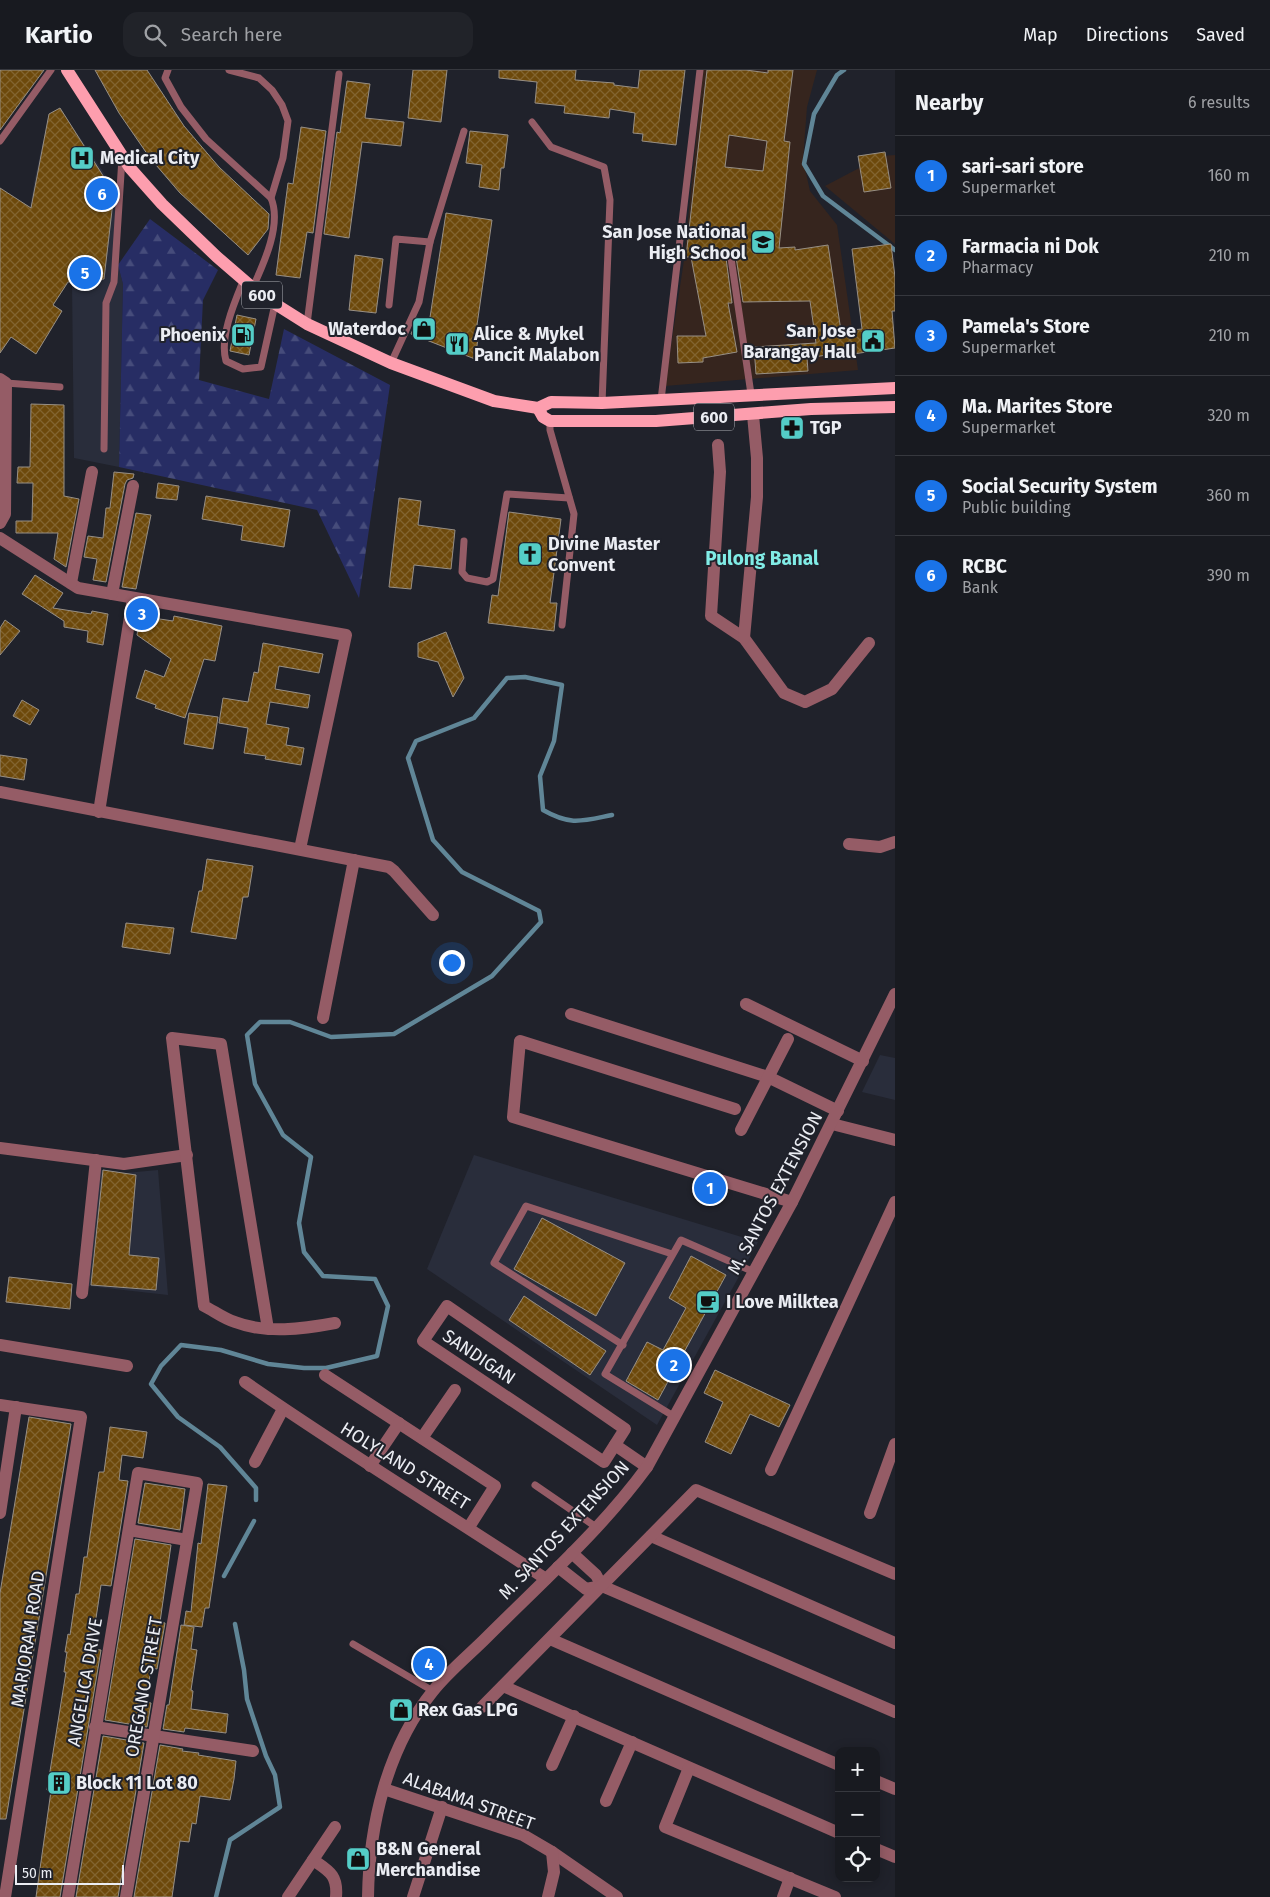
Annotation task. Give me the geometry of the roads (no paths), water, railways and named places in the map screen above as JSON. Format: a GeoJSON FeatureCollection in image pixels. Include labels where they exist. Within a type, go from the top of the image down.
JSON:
{"type":"FeatureCollection","features":[{"type":"Feature","properties":{"kind":"main road","name":"600"},"geometry":{"type":"LineString","coordinates":[[67,70],[122,158],[162,204],[217,257],[275,304],[307,324],[391,363],[494,401],[538,408],[551,402],[602,403],[895,388]]}},
{"type":"Feature","properties":{"kind":"main road","name":"600"},"geometry":{"type":"LineString","coordinates":[[550,421],[656,421],[895,406]]}},
{"type":"Feature","properties":{"kind":"main road"},"geometry":{"type":"LineString","coordinates":[[538,408],[543,417],[550,421]]}},
{"type":"Feature","properties":{"kind":"street"},"geometry":{"type":"LineString","coordinates":[[0,523],[6,514],[3,381]]}},
{"type":"Feature","properties":{"kind":"street"},"geometry":{"type":"LineString","coordinates":[[744,638],[756,497],[757,458],[754,415]]}},
{"type":"Feature","properties":{"kind":"street"},"geometry":{"type":"LineString","coordinates":[[718,445],[720,472],[710,616],[744,638],[784,693],[804,702],[832,689],[869,643]]}},
{"type":"Feature","properties":{"kind":"street"},"geometry":{"type":"LineString","coordinates":[[71,584],[92,472]]}},
{"type":"Feature","properties":{"kind":"street"},"geometry":{"type":"LineString","coordinates":[[112,594],[133,486]]}},
{"type":"Feature","properties":{"kind":"street"},"geometry":{"type":"LineString","coordinates":[[0,538],[78,588],[346,635],[300,849]]}},
{"type":"Feature","properties":{"kind":"street"},"geometry":{"type":"LineString","coordinates":[[99,812],[133,598]]}},
{"type":"Feature","properties":{"kind":"street"},"geometry":{"type":"LineString","coordinates":[[0,792],[389,867],[433,915]]}},
{"type":"Feature","properties":{"kind":"street"},"geometry":{"type":"LineString","coordinates":[[849,844],[880,847],[895,842]]}},
{"type":"Feature","properties":{"kind":"street"},"geometry":{"type":"LineString","coordinates":[[323,1018],[354,860]]}},
{"type":"Feature","properties":{"kind":"street","name":"M. SANTOS EXTENSION"},"geometry":{"type":"LineString","coordinates":[[368,1897],[371,1844],[376,1819],[384,1789],[399,1748],[433,1691],[572,1553],[628,1492],[646,1467],[675,1418],[792,1202],[895,994]]}},
{"type":"Feature","properties":{"kind":"street"},"geometry":{"type":"LineString","coordinates":[[746,1004],[863,1061]]}},
{"type":"Feature","properties":{"kind":"street"},"geometry":{"type":"LineString","coordinates":[[571,1014],[768,1077],[838,1111]]}},
{"type":"Feature","properties":{"kind":"street"},"geometry":{"type":"LineString","coordinates":[[268,1329],[220,1044],[172,1038],[204,1306],[235,1322],[268,1329],[335,1324]]}},
{"type":"Feature","properties":{"kind":"street"},"geometry":{"type":"LineString","coordinates":[[741,1130],[788,1038]]}},
{"type":"Feature","properties":{"kind":"street"},"geometry":{"type":"LineString","coordinates":[[735,1109],[520,1041],[513,1117],[792,1202]]}},
{"type":"Feature","properties":{"kind":"street"},"geometry":{"type":"LineString","coordinates":[[832,1124],[895,1140]]}},
{"type":"Feature","properties":{"kind":"street"},"geometry":{"type":"LineString","coordinates":[[0,1148],[124,1164],[187,1155]]}},
{"type":"Feature","properties":{"kind":"street"},"geometry":{"type":"LineString","coordinates":[[82,1293],[96,1160]]}},
{"type":"Feature","properties":{"kind":"street"},"geometry":{"type":"LineString","coordinates":[[771,1470],[895,1202]]}},
{"type":"Feature","properties":{"kind":"street","name":"SANDIGAN"},"geometry":{"type":"LineString","coordinates":[[447,1306],[625,1429],[615,1445],[604,1462],[423,1341],[447,1306]]}},
{"type":"Feature","properties":{"kind":"street"},"geometry":{"type":"LineString","coordinates":[[0,1345],[127,1366]]}},
{"type":"Feature","properties":{"kind":"street"},"geometry":{"type":"LineString","coordinates":[[325,1375],[495,1486],[469,1527]]}},
{"type":"Feature","properties":{"kind":"street","name":"HOLYLAND STREET"},"geometry":{"type":"LineString","coordinates":[[245,1382],[370,1466],[469,1527],[546,1579]]}},
{"type":"Feature","properties":{"kind":"street"},"geometry":{"type":"LineString","coordinates":[[422,1438],[455,1390]]}},
{"type":"Feature","properties":{"kind":"street"},"geometry":{"type":"LineString","coordinates":[[0,1405],[16,1407],[0,1513]]}},
{"type":"Feature","properties":{"kind":"street","name":"MARJORAM ROAD"},"geometry":{"type":"LineString","coordinates":[[5,1897],[81,1417],[16,1407]]}},
{"type":"Feature","properties":{"kind":"street"},"geometry":{"type":"LineString","coordinates":[[255,1462],[283,1409]]}},
{"type":"Feature","properties":{"kind":"street"},"geometry":{"type":"LineString","coordinates":[[370,1466],[399,1422]]}},
{"type":"Feature","properties":{"kind":"street"},"geometry":{"type":"LineString","coordinates":[[870,1513],[895,1444]]}},
{"type":"Feature","properties":{"kind":"street"},"geometry":{"type":"LineString","coordinates":[[615,1445],[646,1467]]}},
{"type":"Feature","properties":{"kind":"street","name":"OREGANO STREET"},"geometry":{"type":"LineString","coordinates":[[126,1897],[197,1483],[138,1473]]}},
{"type":"Feature","properties":{"kind":"street","name":"ANGELICA DRIVE"},"geometry":{"type":"LineString","coordinates":[[68,1897],[138,1473]]}},
{"type":"Feature","properties":{"kind":"street"},"geometry":{"type":"LineString","coordinates":[[482,1708],[696,1490],[895,1574]]}},
{"type":"Feature","properties":{"kind":"street"},"geometry":{"type":"LineString","coordinates":[[128,1530],[188,1540]]}},
{"type":"Feature","properties":{"kind":"street"},"geometry":{"type":"LineString","coordinates":[[651,1536],[895,1643]]}},
{"type":"Feature","properties":{"kind":"street"},"geometry":{"type":"LineString","coordinates":[[572,1553],[596,1576],[602,1586]]}},
{"type":"Feature","properties":{"kind":"street"},"geometry":{"type":"LineString","coordinates":[[558,1566],[586,1589],[602,1586],[895,1712]]}},
{"type":"Feature","properties":{"kind":"street"},"geometry":{"type":"LineString","coordinates":[[550,1639],[835,1763]]}},
{"type":"Feature","properties":{"kind":"street"},"geometry":{"type":"LineString","coordinates":[[503,1686],[835,1831]]}},
{"type":"Feature","properties":{"kind":"street"},"geometry":{"type":"LineString","coordinates":[[552,1765],[574,1716]]}},
{"type":"Feature","properties":{"kind":"street"},"geometry":{"type":"LineString","coordinates":[[95,1728],[253,1751]]}},
{"type":"Feature","properties":{"kind":"street"},"geometry":{"type":"LineString","coordinates":[[606,1801],[632,1742]]}},
{"type":"Feature","properties":{"kind":"street"},"geometry":{"type":"LineString","coordinates":[[690,1768],[664,1827],[835,1897]]}},
{"type":"Feature","properties":{"kind":"street"},"geometry":{"type":"LineString","coordinates":[[880,1783],[895,1789]]}},
{"type":"Feature","properties":{"kind":"street","name":"ALABAMA STREET"},"geometry":{"type":"LineString","coordinates":[[384,1789],[523,1835],[552,1852],[617,1897]]}},
{"type":"Feature","properties":{"kind":"street"},"geometry":{"type":"LineString","coordinates":[[413,1897],[442,1807]]}},
{"type":"Feature","properties":{"kind":"street"},"geometry":{"type":"LineString","coordinates":[[288,1897],[335,1827]]}},
{"type":"Feature","properties":{"kind":"street"},"geometry":{"type":"LineString","coordinates":[[880,1851],[895,1857]]}},
{"type":"Feature","properties":{"kind":"street"},"geometry":{"type":"LineString","coordinates":[[548,1897],[554,1872],[552,1852]]}},
{"type":"Feature","properties":{"kind":"street"},"geometry":{"type":"LineString","coordinates":[[313,1860],[331,1872],[337,1888],[336,1897]]}},
{"type":"Feature","properties":{"kind":"street"},"geometry":{"type":"LineString","coordinates":[[783,1897],[790,1878]]}},
{"type":"Feature","properties":{"kind":"lane"},"geometry":{"type":"LineString","coordinates":[[0,141],[51,70]]}},
{"type":"Feature","properties":{"kind":"lane"},"geometry":{"type":"LineString","coordinates":[[168,70],[165,78],[182,107],[206,140],[272,198]]}},
{"type":"Feature","properties":{"kind":"lane"},"geometry":{"type":"LineString","coordinates":[[230,70],[259,78],[266,84],[282,105],[288,121],[283,158],[272,198],[276,217],[264,262],[232,309],[225,341],[224,355],[226,361],[243,369],[261,367],[275,304]]}},
{"type":"Feature","properties":{"kind":"lane"},"geometry":{"type":"LineString","coordinates":[[661,400],[700,70]]}},
{"type":"Feature","properties":{"kind":"lane"},"geometry":{"type":"LineString","coordinates":[[307,324],[339,74]]}},
{"type":"Feature","properties":{"kind":"lane"},"geometry":{"type":"LineString","coordinates":[[532,122],[551,147],[604,167],[610,200],[602,403]]}},
{"type":"Feature","properties":{"kind":"lane"},"geometry":{"type":"LineString","coordinates":[[391,363],[419,302],[430,242],[464,131]]}},
{"type":"Feature","properties":{"kind":"lane"},"geometry":{"type":"LineString","coordinates":[[104,449],[106,303],[114,282],[122,158]]}},
{"type":"Feature","properties":{"kind":"lane"},"geometry":{"type":"LineString","coordinates":[[389,305],[396,239],[430,242]]}},
{"type":"Feature","properties":{"kind":"lane"},"geometry":{"type":"LineString","coordinates":[[731,258],[751,394]]}},
{"type":"Feature","properties":{"kind":"lane"},"geometry":{"type":"LineString","coordinates":[[3,381],[60,387]]}},
{"type":"Feature","properties":{"kind":"lane"},"geometry":{"type":"LineString","coordinates":[[550,421],[550,430],[574,514],[562,625]]}},
{"type":"Feature","properties":{"kind":"lane"},"geometry":{"type":"LineString","coordinates":[[464,542],[462,572],[467,578],[487,582],[493,579],[507,494],[569,498]]}},
{"type":"Feature","properties":{"kind":"lane"},"geometry":{"type":"LineString","coordinates":[[623,1345],[494,1263],[526,1206],[672,1254]]}},
{"type":"Feature","properties":{"kind":"lane"},"geometry":{"type":"LineString","coordinates":[[675,1418],[605,1374],[681,1240],[754,1272]]}},
{"type":"Feature","properties":{"kind":"lane"},"geometry":{"type":"LineString","coordinates":[[535,1485],[596,1527]]}},
{"type":"Feature","properties":{"kind":"lane"},"geometry":{"type":"LineString","coordinates":[[353,1644],[433,1691]]}},
{"type":"Feature","properties":{"kind":"waterway"},"geometry":{"type":"LineString","coordinates":[[844,70],[837,75],[814,114],[804,164],[823,196],[895,250]]}},
{"type":"Feature","properties":{"kind":"waterway"},"geometry":{"type":"LineString","coordinates":[[256,1500],[256,1488],[220,1447],[178,1417],[151,1384],[161,1366],[181,1345],[221,1350],[268,1364],[304,1368],[326,1368],[377,1356],[388,1306],[375,1279],[323,1276],[304,1252],[299,1223],[311,1157],[283,1135],[255,1084],[247,1035],[260,1022],[290,1022],[331,1037],[394,1034],[492,976],[541,922],[539,911],[462,872],[433,840],[408,758],[416,741],[474,718],[507,678],[525,677],[562,685],[554,741],[540,776],[543,810],[561,818],[577,821],[612,815]]}},
{"type":"Feature","properties":{"kind":"waterway"},"geometry":{"type":"LineString","coordinates":[[224,1576],[254,1521]]}},
{"type":"Feature","properties":{"kind":"waterway"},"geometry":{"type":"LineString","coordinates":[[216,1897],[230,1840],[280,1807],[275,1775],[266,1756],[247,1699],[244,1670],[235,1624]]}},
{"type":"Feature","properties":{"kind":"place","name":"Medical City"},"geometry":{"type":"Point","coordinates":[82,158]}},
{"type":"Feature","properties":{"kind":"place","name":"RCBC"},"geometry":{"type":"Point","coordinates":[102,194]}},
{"type":"Feature","properties":{"kind":"place","name":"San Jose National High School"},"geometry":{"type":"Point","coordinates":[763,242]}},
{"type":"Feature","properties":{"kind":"place","name":"Social Security System"},"geometry":{"type":"Point","coordinates":[85,273]}},
{"type":"Feature","properties":{"kind":"place","name":"Waterdoc"},"geometry":{"type":"Point","coordinates":[424,329]}},
{"type":"Feature","properties":{"kind":"place","name":"Phoenix"},"geometry":{"type":"Point","coordinates":[243,335]}},
{"type":"Feature","properties":{"kind":"place","name":"San Jose Barangay Hall"},"geometry":{"type":"Point","coordinates":[873,341]}},
{"type":"Feature","properties":{"kind":"place","name":"Alice & Mykel Pancit Malabon"},"geometry":{"type":"Point","coordinates":[457,344]}},
{"type":"Feature","properties":{"kind":"place","name":"TGP"},"geometry":{"type":"Point","coordinates":[792,428]}},
{"type":"Feature","properties":{"kind":"place","name":"Divine Master Convent"},"geometry":{"type":"Point","coordinates":[530,554]}},
{"type":"Feature","properties":{"kind":"place","name":"Pamela's Store"},"geometry":{"type":"Point","coordinates":[142,614]}},
{"type":"Feature","properties":{"kind":"place","name":"sari-sari store"},"geometry":{"type":"Point","coordinates":[710,1188]}},
{"type":"Feature","properties":{"kind":"place","name":"I Love Milktea"},"geometry":{"type":"Point","coordinates":[708,1302]}},
{"type":"Feature","properties":{"kind":"place","name":"Farmacia ni Dok"},"geometry":{"type":"Point","coordinates":[674,1365]}},
{"type":"Feature","properties":{"kind":"place","name":"Ma. Marites Store"},"geometry":{"type":"Point","coordinates":[429,1664]}},
{"type":"Feature","properties":{"kind":"place","name":"Rex Gas LPG"},"geometry":{"type":"Point","coordinates":[401,1710]}},
{"type":"Feature","properties":{"kind":"place","name":"Block 11 Lot 80"},"geometry":{"type":"Point","coordinates":[59,1783]}},
{"type":"Feature","properties":{"kind":"place","name":"B&N General Merchandise"},"geometry":{"type":"Point","coordinates":[358,1859]}},
{"type":"Feature","properties":{"kind":"district","name":"Pulong Banal"},"geometry":{"type":"Point","coordinates":[762,558]}}]}
